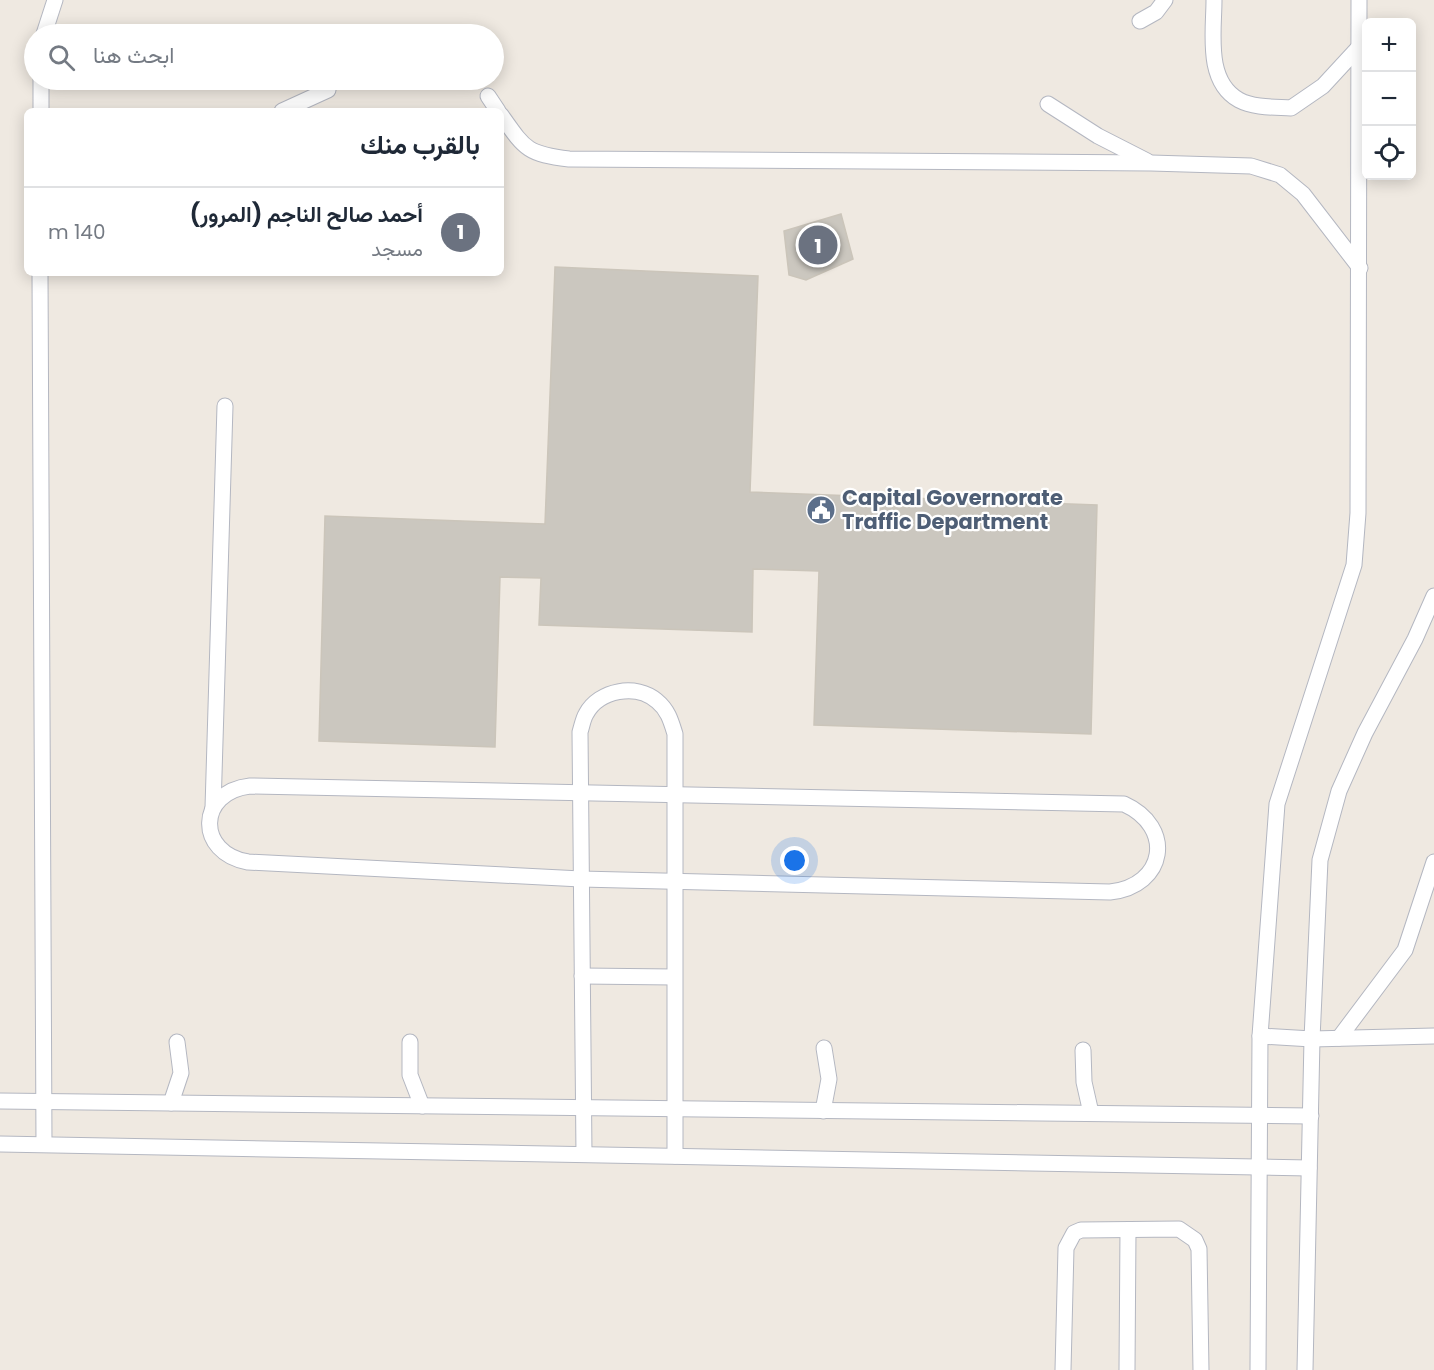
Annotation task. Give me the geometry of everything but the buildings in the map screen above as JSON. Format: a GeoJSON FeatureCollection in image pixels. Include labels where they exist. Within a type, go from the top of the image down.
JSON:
{"type":"FeatureCollection","features":[{"type":"Feature","properties":{"kind":"lane"},"geometry":{"type":"LineString","coordinates":[[43,0],[43,24]]}},
{"type":"Feature","properties":{"kind":"lane"},"geometry":{"type":"LineString","coordinates":[[47,24],[55,0]]}},
{"type":"Feature","properties":{"kind":"lane"},"geometry":{"type":"LineString","coordinates":[[1140,21],[1156,12],[1165,0]]}},
{"type":"Feature","properties":{"kind":"lane"},"geometry":{"type":"LineString","coordinates":[[1214,0],[1214,67],[1225,87],[1239,100],[1259,105],[1291,108],[1323,86],[1359,47]]}},
{"type":"Feature","properties":{"kind":"lane"},"geometry":{"type":"LineString","coordinates":[[1258,1370],[1260,1036],[1277,804],[1354,565],[1358,513],[1359,0]]}},
{"type":"Feature","properties":{"kind":"lane"},"geometry":{"type":"LineString","coordinates":[[41,90],[41,108]]}},
{"type":"Feature","properties":{"kind":"lane"},"geometry":{"type":"LineString","coordinates":[[289,108],[328,90]]}},
{"type":"Feature","properties":{"kind":"lane"},"geometry":{"type":"LineString","coordinates":[[488,96],[496,108]]}},
{"type":"Feature","properties":{"kind":"lane"},"geometry":{"type":"LineString","coordinates":[[1048,104],[1098,136],[1151,163]]}},
{"type":"Feature","properties":{"kind":"lane"},"geometry":{"type":"LineString","coordinates":[[504,119],[520,142],[538,155],[569,159],[1151,163],[1251,166],[1280,175],[1303,194],[1360,268]]}},
{"type":"Feature","properties":{"kind":"lane"},"geometry":{"type":"LineString","coordinates":[[40,276],[44,1144]]}},
{"type":"Feature","properties":{"kind":"lane"},"geometry":{"type":"LineString","coordinates":[[213,808],[222,796],[235,788],[250,786],[580,795],[1124,804],[1139,811],[1150,823],[1157,838],[1157,855],[1152,870],[1141,883],[1126,891],[1110,892],[581,879],[233,859],[220,850],[212,838],[209,823],[213,808],[225,406]]}},
{"type":"Feature","properties":{"kind":"lane"},"geometry":{"type":"LineString","coordinates":[[1305,1370],[1312,1039],[1320,860],[1339,791],[1365,733],[1415,639],[1434,596]]}},
{"type":"Feature","properties":{"kind":"lane"},"geometry":{"type":"LineString","coordinates":[[584,1154],[580,732],[586,713],[600,699],[618,691],[638,692],[656,700],[669,715],[675,734],[675,1156]]}},
{"type":"Feature","properties":{"kind":"lane"},"geometry":{"type":"LineString","coordinates":[[1338,1038],[1405,950],[1434,862]]}},
{"type":"Feature","properties":{"kind":"lane"},"geometry":{"type":"LineString","coordinates":[[582,976],[674,977]]}},
{"type":"Feature","properties":{"kind":"lane"},"geometry":{"type":"LineString","coordinates":[[1260,1036],[1312,1039],[1434,1036]]}},
{"type":"Feature","properties":{"kind":"lane"},"geometry":{"type":"LineString","coordinates":[[171,1103],[181,1073],[177,1042]]}},
{"type":"Feature","properties":{"kind":"lane"},"geometry":{"type":"LineString","coordinates":[[410,1042],[410,1075],[422,1106]]}},
{"type":"Feature","properties":{"kind":"lane"},"geometry":{"type":"LineString","coordinates":[[823,1111],[829,1079],[824,1048]]}},
{"type":"Feature","properties":{"kind":"lane"},"geometry":{"type":"LineString","coordinates":[[1083,1050],[1084,1082],[1091,1113]]}},
{"type":"Feature","properties":{"kind":"lane"},"geometry":{"type":"LineString","coordinates":[[0,1101],[1311,1116]]}},
{"type":"Feature","properties":{"kind":"lane"},"geometry":{"type":"LineString","coordinates":[[0,1144],[1310,1168]]}},
{"type":"Feature","properties":{"kind":"lane"},"geometry":{"type":"LineString","coordinates":[[1063,1370],[1066,1248],[1069,1240],[1081,1230],[1179,1229],[1195,1240],[1199,1249],[1201,1370]]}},
{"type":"Feature","properties":{"kind":"lane"},"geometry":{"type":"LineString","coordinates":[[1127,1370],[1128,1230]]}},
{"type":"Feature","properties":{"kind":"place","name":"أحمد صالح الناجم (المرور)"},"geometry":{"type":"Point","coordinates":[818,245]}},
{"type":"Feature","properties":{"kind":"place","name":"Capital Governorate Traffic Department"},"geometry":{"type":"Point","coordinates":[821,510]}}]}
